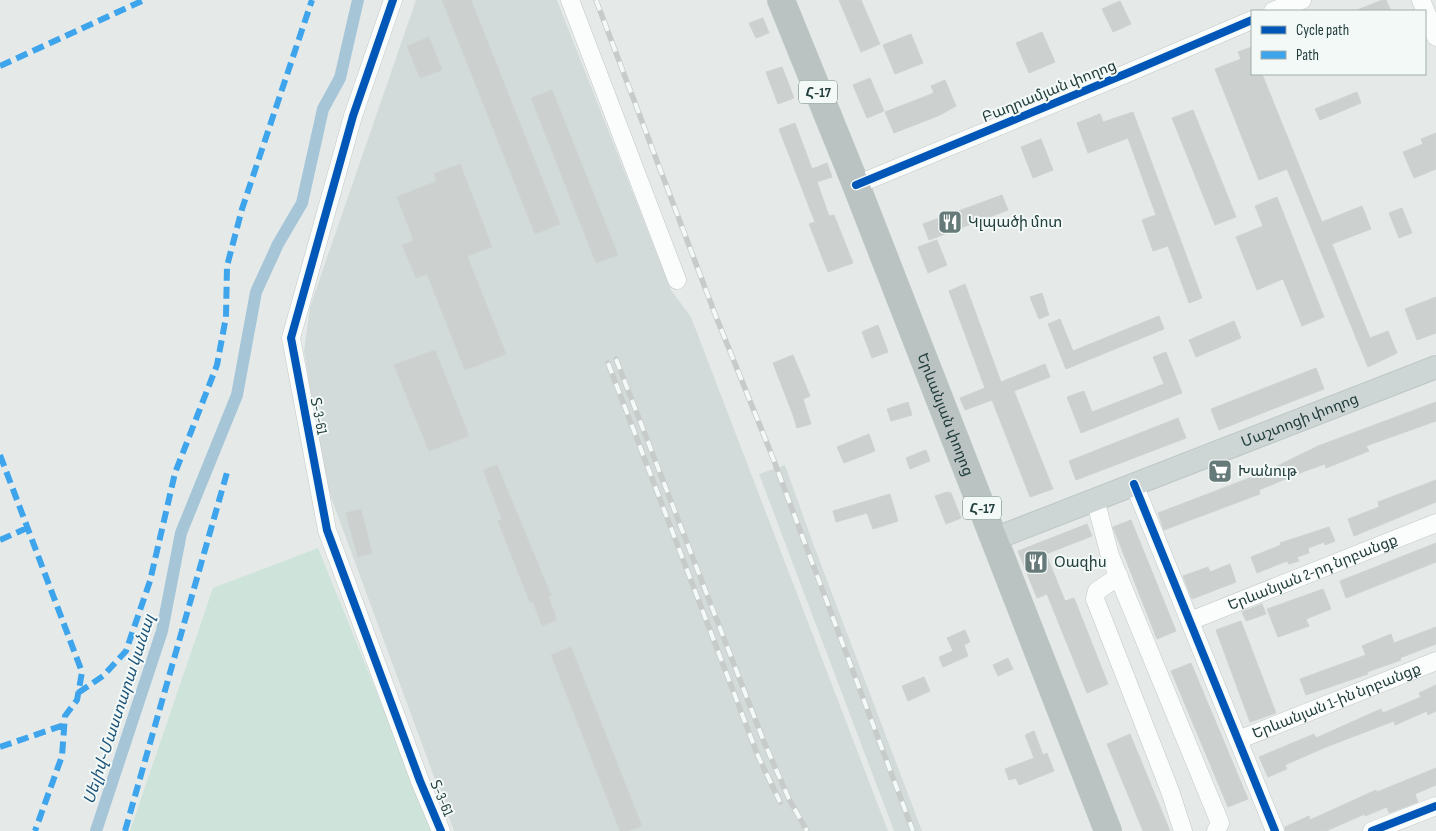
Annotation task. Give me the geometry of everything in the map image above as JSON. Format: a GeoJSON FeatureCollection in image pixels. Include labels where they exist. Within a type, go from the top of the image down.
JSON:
{"type":"FeatureCollection","features":[{"type":"Feature","properties":{"kind":"highway","name":"Երևանյան փողոց"},"geometry":{"type":"LineString","coordinates":[[781,0],[856,185],[1108,831]]}},
{"type":"Feature","properties":{"kind":"main road","name":"Մաշտոցի փողոց"},"geometry":{"type":"LineString","coordinates":[[994,539],[1436,367]]}},
{"type":"Feature","properties":{"kind":"street","name":"Տ-3-61"},"geometry":{"type":"LineString","coordinates":[[393,0],[353,116],[291,338],[327,530],[420,781],[441,831]]}},
{"type":"Feature","properties":{"kind":"street"},"geometry":{"type":"LineString","coordinates":[[570,0],[677,280]]}},
{"type":"Feature","properties":{"kind":"street"},"geometry":{"type":"LineString","coordinates":[[1276,10],[1302,0]]}},
{"type":"Feature","properties":{"kind":"street"},"geometry":{"type":"LineString","coordinates":[[1426,12],[1436,37]]}},
{"type":"Feature","properties":{"kind":"street","name":"Բաղրամյան փողոց"},"geometry":{"type":"LineString","coordinates":[[856,185],[1251,20]]}},
{"type":"Feature","properties":{"kind":"street"},"geometry":{"type":"LineString","coordinates":[[1134,484],[1275,831]]}},
{"type":"Feature","properties":{"kind":"street"},"geometry":{"type":"LineString","coordinates":[[1095,499],[1110,556],[1220,824],[1216,831]]}},
{"type":"Feature","properties":{"kind":"street","name":"Երևանյան 2-րդ նրբանցք"},"geometry":{"type":"LineString","coordinates":[[1190,621],[1436,523]]}},
{"type":"Feature","properties":{"kind":"street"},"geometry":{"type":"LineString","coordinates":[[1119,576],[1097,591],[1095,599],[1170,791],[1183,831]]}},
{"type":"Feature","properties":{"kind":"street","name":"Երևանյան 1-ին նրբանցք"},"geometry":{"type":"LineString","coordinates":[[1238,740],[1436,661]]}},
{"type":"Feature","properties":{"kind":"street"},"geometry":{"type":"LineString","coordinates":[[1372,831],[1436,806]]}},
{"type":"Feature","properties":{"kind":"shaded area"},"geometry":{"type":"Polygon","coordinates":[[[416,0],[557,0],[671,290],[691,317],[888,831],[454,831],[325,481],[304,351],[310,307],[416,0]]]}},
{"type":"Feature","properties":{"kind":"shaded area"},"geometry":{"type":"Polygon","coordinates":[[[785,465],[922,831],[894,831],[759,474],[785,465]]]}},
{"type":"Feature","properties":{"kind":"green space"},"geometry":{"type":"Polygon","coordinates":[[[318,548],[433,831],[130,831],[213,588],[318,548]]]}},
{"type":"Feature","properties":{"kind":"building"},"geometry":{"type":"Polygon","coordinates":[[[442,0],[471,0],[560,224],[535,234],[442,0]]]}},
{"type":"Feature","properties":{"kind":"building"},"geometry":{"type":"Polygon","coordinates":[[[839,0],[861,0],[880,44],[861,52],[839,0]]]}},
{"type":"Feature","properties":{"kind":"building"},"geometry":{"type":"Polygon","coordinates":[[[1386,0],[1391,10],[1357,10],[1386,0]]]}},
{"type":"Feature","properties":{"kind":"building"},"geometry":{"type":"Polygon","coordinates":[[[1120,1],[1131,24],[1113,32],[1102,9],[1120,1]]]}},
{"type":"Feature","properties":{"kind":"building"},"geometry":{"type":"Polygon","coordinates":[[[763,18],[769,33],[756,38],[749,23],[763,18]]]}},
{"type":"Feature","properties":{"kind":"building"},"geometry":{"type":"Polygon","coordinates":[[[1042,32],[1055,62],[1029,73],[1016,43],[1042,32]]]}},
{"type":"Feature","properties":{"kind":"building"},"geometry":{"type":"Polygon","coordinates":[[[911,34],[923,63],[895,74],[883,45],[911,34]]]}},
{"type":"Feature","properties":{"kind":"building"},"geometry":{"type":"Polygon","coordinates":[[[429,37],[442,70],[420,78],[407,46],[429,37]]]}},
{"type":"Feature","properties":{"kind":"building"},"geometry":{"type":"Polygon","coordinates":[[[1251,47],[1251,75],[1262,75],[1322,222],[1362,206],[1371,229],[1332,244],[1370,338],[1388,331],[1397,353],[1368,367],[1287,169],[1259,180],[1215,69],[1241,59],[1238,52],[1251,47]]]}},
{"type":"Feature","properties":{"kind":"building"},"geometry":{"type":"Polygon","coordinates":[[[782,67],[794,98],[778,104],[766,72],[782,67]]]}},
{"type":"Feature","properties":{"kind":"building"},"geometry":{"type":"Polygon","coordinates":[[[870,78],[884,111],[867,118],[853,85],[870,78]]]}},
{"type":"Feature","properties":{"kind":"building"},"geometry":{"type":"Polygon","coordinates":[[[945,80],[956,106],[940,115],[894,133],[885,112],[934,93],[931,86],[945,80]]]}},
{"type":"Feature","properties":{"kind":"building"},"geometry":{"type":"Polygon","coordinates":[[[552,90],[618,255],[596,263],[531,98],[552,90]]]}},
{"type":"Feature","properties":{"kind":"building"},"geometry":{"type":"Polygon","coordinates":[[[1357,92],[1361,103],[1320,120],[1315,109],[1357,92]]]}},
{"type":"Feature","properties":{"kind":"building"},"geometry":{"type":"Polygon","coordinates":[[[1193,110],[1236,217],[1215,225],[1172,118],[1193,110]]]}},
{"type":"Feature","properties":{"kind":"building"},"geometry":{"type":"Polygon","coordinates":[[[1133,112],[1202,298],[1189,303],[1168,246],[1153,251],[1142,220],[1156,215],[1128,138],[1088,153],[1077,123],[1100,114],[1103,122],[1133,112]]]}},
{"type":"Feature","properties":{"kind":"building"},"geometry":{"type":"Polygon","coordinates":[[[795,123],[812,169],[827,163],[832,177],[817,182],[829,216],[834,215],[853,263],[828,272],[809,224],[815,222],[779,129],[795,123]]]}},
{"type":"Feature","properties":{"kind":"building"},"geometry":{"type":"Polygon","coordinates":[[[1436,133],[1436,169],[1414,178],[1403,152],[1423,144],[1421,139],[1436,133]]]}},
{"type":"Feature","properties":{"kind":"building"},"geometry":{"type":"Polygon","coordinates":[[[1041,139],[1053,170],[1033,178],[1021,147],[1041,139]]]}},
{"type":"Feature","properties":{"kind":"building"},"geometry":{"type":"Polygon","coordinates":[[[460,164],[492,247],[467,256],[506,354],[465,370],[427,274],[416,278],[402,245],[414,241],[397,197],[437,181],[434,174],[460,164]]]}},
{"type":"Feature","properties":{"kind":"building"},"geometry":{"type":"Polygon","coordinates":[[[1002,195],[1008,210],[929,240],[923,224],[1002,195]]]}},
{"type":"Feature","properties":{"kind":"building"},"geometry":{"type":"Polygon","coordinates":[[[1277,197],[1324,317],[1302,326],[1283,279],[1257,290],[1236,237],[1263,226],[1255,206],[1277,197]]]}},
{"type":"Feature","properties":{"kind":"building"},"geometry":{"type":"Polygon","coordinates":[[[1402,208],[1412,233],[1399,238],[1389,213],[1402,208]]]}},
{"type":"Feature","properties":{"kind":"building"},"geometry":{"type":"Polygon","coordinates":[[[937,240],[947,265],[928,273],[918,247],[937,240]]]}},
{"type":"Feature","properties":{"kind":"building"},"geometry":{"type":"Polygon","coordinates":[[[965,284],[1001,382],[1045,364],[1050,377],[1014,391],[1053,489],[1030,497],[992,400],[965,410],[960,398],[985,388],[949,291],[965,284]]]}},
{"type":"Feature","properties":{"kind":"building"},"geometry":{"type":"Polygon","coordinates":[[[1042,293],[1049,315],[1039,319],[1030,297],[1042,293]]]}},
{"type":"Feature","properties":{"kind":"building"},"geometry":{"type":"Polygon","coordinates":[[[1436,297],[1436,333],[1417,340],[1405,309],[1436,297]]]}},
{"type":"Feature","properties":{"kind":"building"},"geometry":{"type":"Polygon","coordinates":[[[1159,316],[1164,329],[1066,369],[1048,324],[1060,319],[1073,351],[1159,316]]]}},
{"type":"Feature","properties":{"kind":"building"},"geometry":{"type":"Polygon","coordinates":[[[1234,321],[1241,338],[1196,357],[1189,340],[1234,321]]]}},
{"type":"Feature","properties":{"kind":"building"},"geometry":{"type":"Polygon","coordinates":[[[878,325],[888,352],[872,358],[862,332],[878,325]]]}},
{"type":"Feature","properties":{"kind":"building"},"geometry":{"type":"Polygon","coordinates":[[[435,350],[469,436],[429,451],[394,365],[435,350]]]}},
{"type":"Feature","properties":{"kind":"building"},"geometry":{"type":"Polygon","coordinates":[[[1166,352],[1182,393],[1081,433],[1067,397],[1084,391],[1092,412],[1164,384],[1153,357],[1166,352]]]}},
{"type":"Feature","properties":{"kind":"building"},"geometry":{"type":"Polygon","coordinates":[[[793,355],[810,396],[803,399],[811,424],[797,428],[773,363],[793,355]]]}},
{"type":"Feature","properties":{"kind":"building"},"geometry":{"type":"Polygon","coordinates":[[[1316,368],[1324,389],[1219,430],[1211,409],[1316,368]]]}},
{"type":"Feature","properties":{"kind":"building"},"geometry":{"type":"Polygon","coordinates":[[[908,402],[912,415],[891,421],[887,409],[908,402]]]}},
{"type":"Feature","properties":{"kind":"building"},"geometry":{"type":"Polygon","coordinates":[[[1436,402],[1436,421],[1366,446],[1369,451],[1326,468],[1325,464],[1305,471],[1259,490],[1260,494],[1164,530],[1158,513],[1265,472],[1318,446],[1436,402]]]}},
{"type":"Feature","properties":{"kind":"building"},"geometry":{"type":"Polygon","coordinates":[[[1178,418],[1186,438],[1076,480],[1069,461],[1178,418]]]}},
{"type":"Feature","properties":{"kind":"building"},"geometry":{"type":"Polygon","coordinates":[[[869,434],[875,451],[844,463],[837,447],[869,434]]]}},
{"type":"Feature","properties":{"kind":"building"},"geometry":{"type":"Polygon","coordinates":[[[926,450],[930,461],[910,469],[906,458],[926,450]]]}},
{"type":"Feature","properties":{"kind":"building"},"geometry":{"type":"Polygon","coordinates":[[[497,465],[551,595],[548,596],[557,620],[542,626],[533,602],[530,603],[498,521],[502,519],[483,470],[497,465]]]}},
{"type":"Feature","properties":{"kind":"building"},"geometry":{"type":"Polygon","coordinates":[[[1436,480],[1436,502],[1354,536],[1348,519],[1379,507],[1378,502],[1436,480]]]}},
{"type":"Feature","properties":{"kind":"building"},"geometry":{"type":"Polygon","coordinates":[[[947,492],[951,493],[961,518],[946,524],[935,496],[947,492]]]}},
{"type":"Feature","properties":{"kind":"building"},"geometry":{"type":"Polygon","coordinates":[[[890,494],[898,521],[873,529],[867,513],[836,522],[833,511],[890,494]]]}},
{"type":"Feature","properties":{"kind":"building"},"geometry":{"type":"Polygon","coordinates":[[[361,509],[372,553],[358,557],[346,513],[361,509]]]}},
{"type":"Feature","properties":{"kind":"building"},"geometry":{"type":"Polygon","coordinates":[[[1131,520],[1176,631],[1157,639],[1113,527],[1131,520]]]}},
{"type":"Feature","properties":{"kind":"building"},"geometry":{"type":"Polygon","coordinates":[[[1087,524],[1092,536],[1046,554],[1065,601],[1074,598],[1108,684],[1087,693],[1047,594],[1037,598],[1018,551],[1087,524]]]}},
{"type":"Feature","properties":{"kind":"building"},"geometry":{"type":"Polygon","coordinates":[[[1329,527],[1335,541],[1325,545],[1324,542],[1308,548],[1309,553],[1297,557],[1299,561],[1289,564],[1287,561],[1257,573],[1251,557],[1281,545],[1280,543],[1329,527]]]}},
{"type":"Feature","properties":{"kind":"building"},"geometry":{"type":"Polygon","coordinates":[[[1436,543],[1436,562],[1346,598],[1340,581],[1436,543]]]}},
{"type":"Feature","properties":{"kind":"building"},"geometry":{"type":"Polygon","coordinates":[[[1230,564],[1236,582],[1192,599],[1183,576],[1208,567],[1210,572],[1230,564]]]}},
{"type":"Feature","properties":{"kind":"building"},"geometry":{"type":"Polygon","coordinates":[[[1323,589],[1331,609],[1306,619],[1309,626],[1278,637],[1267,609],[1323,589]]]}},
{"type":"Feature","properties":{"kind":"building"},"geometry":{"type":"Polygon","coordinates":[[[1262,604],[1266,614],[1246,621],[1242,612],[1262,604]]]}},
{"type":"Feature","properties":{"kind":"building"},"geometry":{"type":"Polygon","coordinates":[[[1241,621],[1276,713],[1250,722],[1216,630],[1241,621]]]}},
{"type":"Feature","properties":{"kind":"building"},"geometry":{"type":"Polygon","coordinates":[[[1436,627],[1436,644],[1400,658],[1401,660],[1367,672],[1368,674],[1306,695],[1300,679],[1366,655],[1362,646],[1391,634],[1394,643],[1436,627]]]}},
{"type":"Feature","properties":{"kind":"building"},"geometry":{"type":"Polygon","coordinates":[[[965,630],[970,642],[964,645],[968,656],[943,667],[939,657],[953,651],[947,638],[965,630]]]}},
{"type":"Feature","properties":{"kind":"building"},"geometry":{"type":"Polygon","coordinates":[[[571,647],[642,826],[628,831],[620,831],[551,655],[571,647]]]}},
{"type":"Feature","properties":{"kind":"building"},"geometry":{"type":"Polygon","coordinates":[[[1008,658],[1013,669],[998,676],[993,665],[1008,658]]]}},
{"type":"Feature","properties":{"kind":"building"},"geometry":{"type":"Polygon","coordinates":[[[1191,663],[1248,799],[1228,807],[1171,671],[1191,663]]]}},
{"type":"Feature","properties":{"kind":"building"},"geometry":{"type":"Polygon","coordinates":[[[924,677],[930,691],[908,701],[902,686],[924,677]]]}},
{"type":"Feature","properties":{"kind":"building"},"geometry":{"type":"Polygon","coordinates":[[[1436,685],[1436,711],[1428,715],[1427,711],[1395,725],[1394,721],[1326,747],[1285,765],[1287,769],[1268,777],[1259,757],[1314,734],[1316,738],[1381,709],[1383,713],[1421,697],[1419,693],[1436,685]]]}},
{"type":"Feature","properties":{"kind":"building"},"geometry":{"type":"Polygon","coordinates":[[[1034,731],[1043,755],[1047,753],[1054,771],[1019,785],[1016,778],[1009,780],[1005,769],[1034,758],[1025,735],[1034,731]]]}},
{"type":"Feature","properties":{"kind":"building"},"geometry":{"type":"Polygon","coordinates":[[[1130,734],[1170,831],[1143,831],[1107,744],[1130,734]]]}},
{"type":"Feature","properties":{"kind":"building"},"geometry":{"type":"Polygon","coordinates":[[[1436,768],[1436,785],[1415,794],[1418,802],[1389,813],[1387,807],[1365,816],[1365,814],[1326,831],[1285,831],[1285,827],[1309,816],[1310,820],[1376,790],[1377,792],[1436,768]]]}},
{"type":"Feature","properties":{"kind":"waterway","name":"Սելիվ֊Մաստարա կանալ"},"geometry":{"type":"LineString","coordinates":[[96,831],[162,631],[181,533],[237,395],[256,292],[278,244],[302,203],[323,109],[340,78],[358,0]]}},
{"type":"Feature","properties":{"kind":"railway"},"geometry":{"type":"LineString","coordinates":[[596,0],[715,314],[771,453],[913,831]]}},
{"type":"Feature","properties":{"kind":"railway"},"geometry":{"type":"LineString","coordinates":[[616,359],[764,742],[789,799],[807,831]]}},
{"type":"Feature","properties":{"kind":"railway"},"geometry":{"type":"LineString","coordinates":[[608,363],[758,756],[780,802]]}},
{"type":"Feature","properties":{"kind":"marked path"},"geometry":{"type":"LineString","coordinates":[[0,66],[144,0]]}},
{"type":"Feature","properties":{"kind":"marked path"},"geometry":{"type":"LineString","coordinates":[[78,693],[103,676],[126,651],[150,581],[175,473],[217,365],[226,317],[227,266],[242,209],[312,0]]}},
{"type":"Feature","properties":{"kind":"marked path"},"geometry":{"type":"LineString","coordinates":[[0,455],[82,672],[77,700],[65,716],[62,756],[35,831]]}},
{"type":"Feature","properties":{"kind":"marked path"},"geometry":{"type":"LineString","coordinates":[[125,831],[228,469]]}},
{"type":"Feature","properties":{"kind":"marked path"},"geometry":{"type":"LineString","coordinates":[[0,540],[27,528]]}},
{"type":"Feature","properties":{"kind":"marked path"},"geometry":{"type":"LineString","coordinates":[[0,747],[64,725]]}},
{"type":"Feature","properties":{"kind":"cycle path"},"geometry":{"type":"LineString","coordinates":[[393,0],[353,116],[291,338],[327,530],[420,781],[441,831]]}},
{"type":"Feature","properties":{"kind":"cycle path"},"geometry":{"type":"LineString","coordinates":[[856,185],[1251,20]]}},
{"type":"Feature","properties":{"kind":"cycle path"},"geometry":{"type":"LineString","coordinates":[[1134,484],[1275,831]]}},
{"type":"Feature","properties":{"kind":"cycle path"},"geometry":{"type":"LineString","coordinates":[[1372,831],[1436,806]]}},
{"type":"Feature","properties":{"kind":"place","name":"Կլպածի մոտ"},"geometry":{"type":"Point","coordinates":[950,222]}},
{"type":"Feature","properties":{"kind":"place","name":"Խանութ"},"geometry":{"type":"Point","coordinates":[1220,471]}},
{"type":"Feature","properties":{"kind":"place","name":"Օազիս"},"geometry":{"type":"Point","coordinates":[1036,562]}}]}
